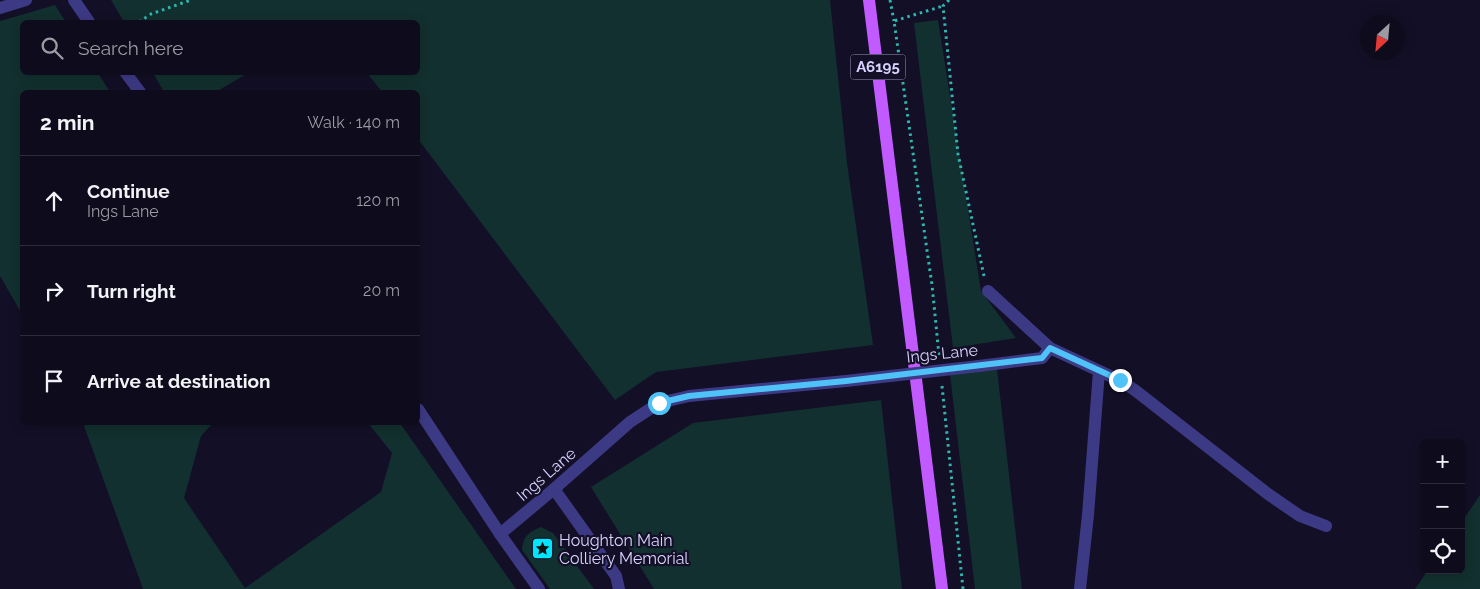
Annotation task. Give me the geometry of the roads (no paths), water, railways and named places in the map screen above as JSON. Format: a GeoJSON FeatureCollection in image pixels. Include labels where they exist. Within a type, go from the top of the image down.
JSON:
{"type":"FeatureCollection","features":[{"type":"Feature","properties":{"kind":"main road","name":"A6195"},"geometry":{"type":"LineString","coordinates":[[869,0],[942,589]]}},
{"type":"Feature","properties":{"kind":"street"},"geometry":{"type":"LineString","coordinates":[[0,8],[26,0]]}},
{"type":"Feature","properties":{"kind":"street"},"geometry":{"type":"LineString","coordinates":[[74,0],[88,20]]}},
{"type":"Feature","properties":{"kind":"street"},"geometry":{"type":"LineString","coordinates":[[127,75],[138,90]]}},
{"type":"Feature","properties":{"kind":"street"},"geometry":{"type":"LineString","coordinates":[[988,291],[1050,348],[1120,380],[1268,494],[1300,516],[1326,526]]}},
{"type":"Feature","properties":{"kind":"street","name":"Ings Lane"},"geometry":{"type":"LineString","coordinates":[[500,534],[554,490],[630,422],[659,403],[689,396],[846,381],[1042,358],[1050,348]]}},
{"type":"Feature","properties":{"kind":"street"},"geometry":{"type":"LineString","coordinates":[[1080,589],[1099,371]]}},
{"type":"Feature","properties":{"kind":"street"},"geometry":{"type":"LineString","coordinates":[[420,412],[500,534],[539,589]]}},
{"type":"Feature","properties":{"kind":"street"},"geometry":{"type":"LineString","coordinates":[[554,490],[616,576],[619,589]]}},
{"type":"Feature","properties":{"kind":"place","name":"Houghton Main Colliery Memorial"},"geometry":{"type":"Point","coordinates":[543,549]}}]}
